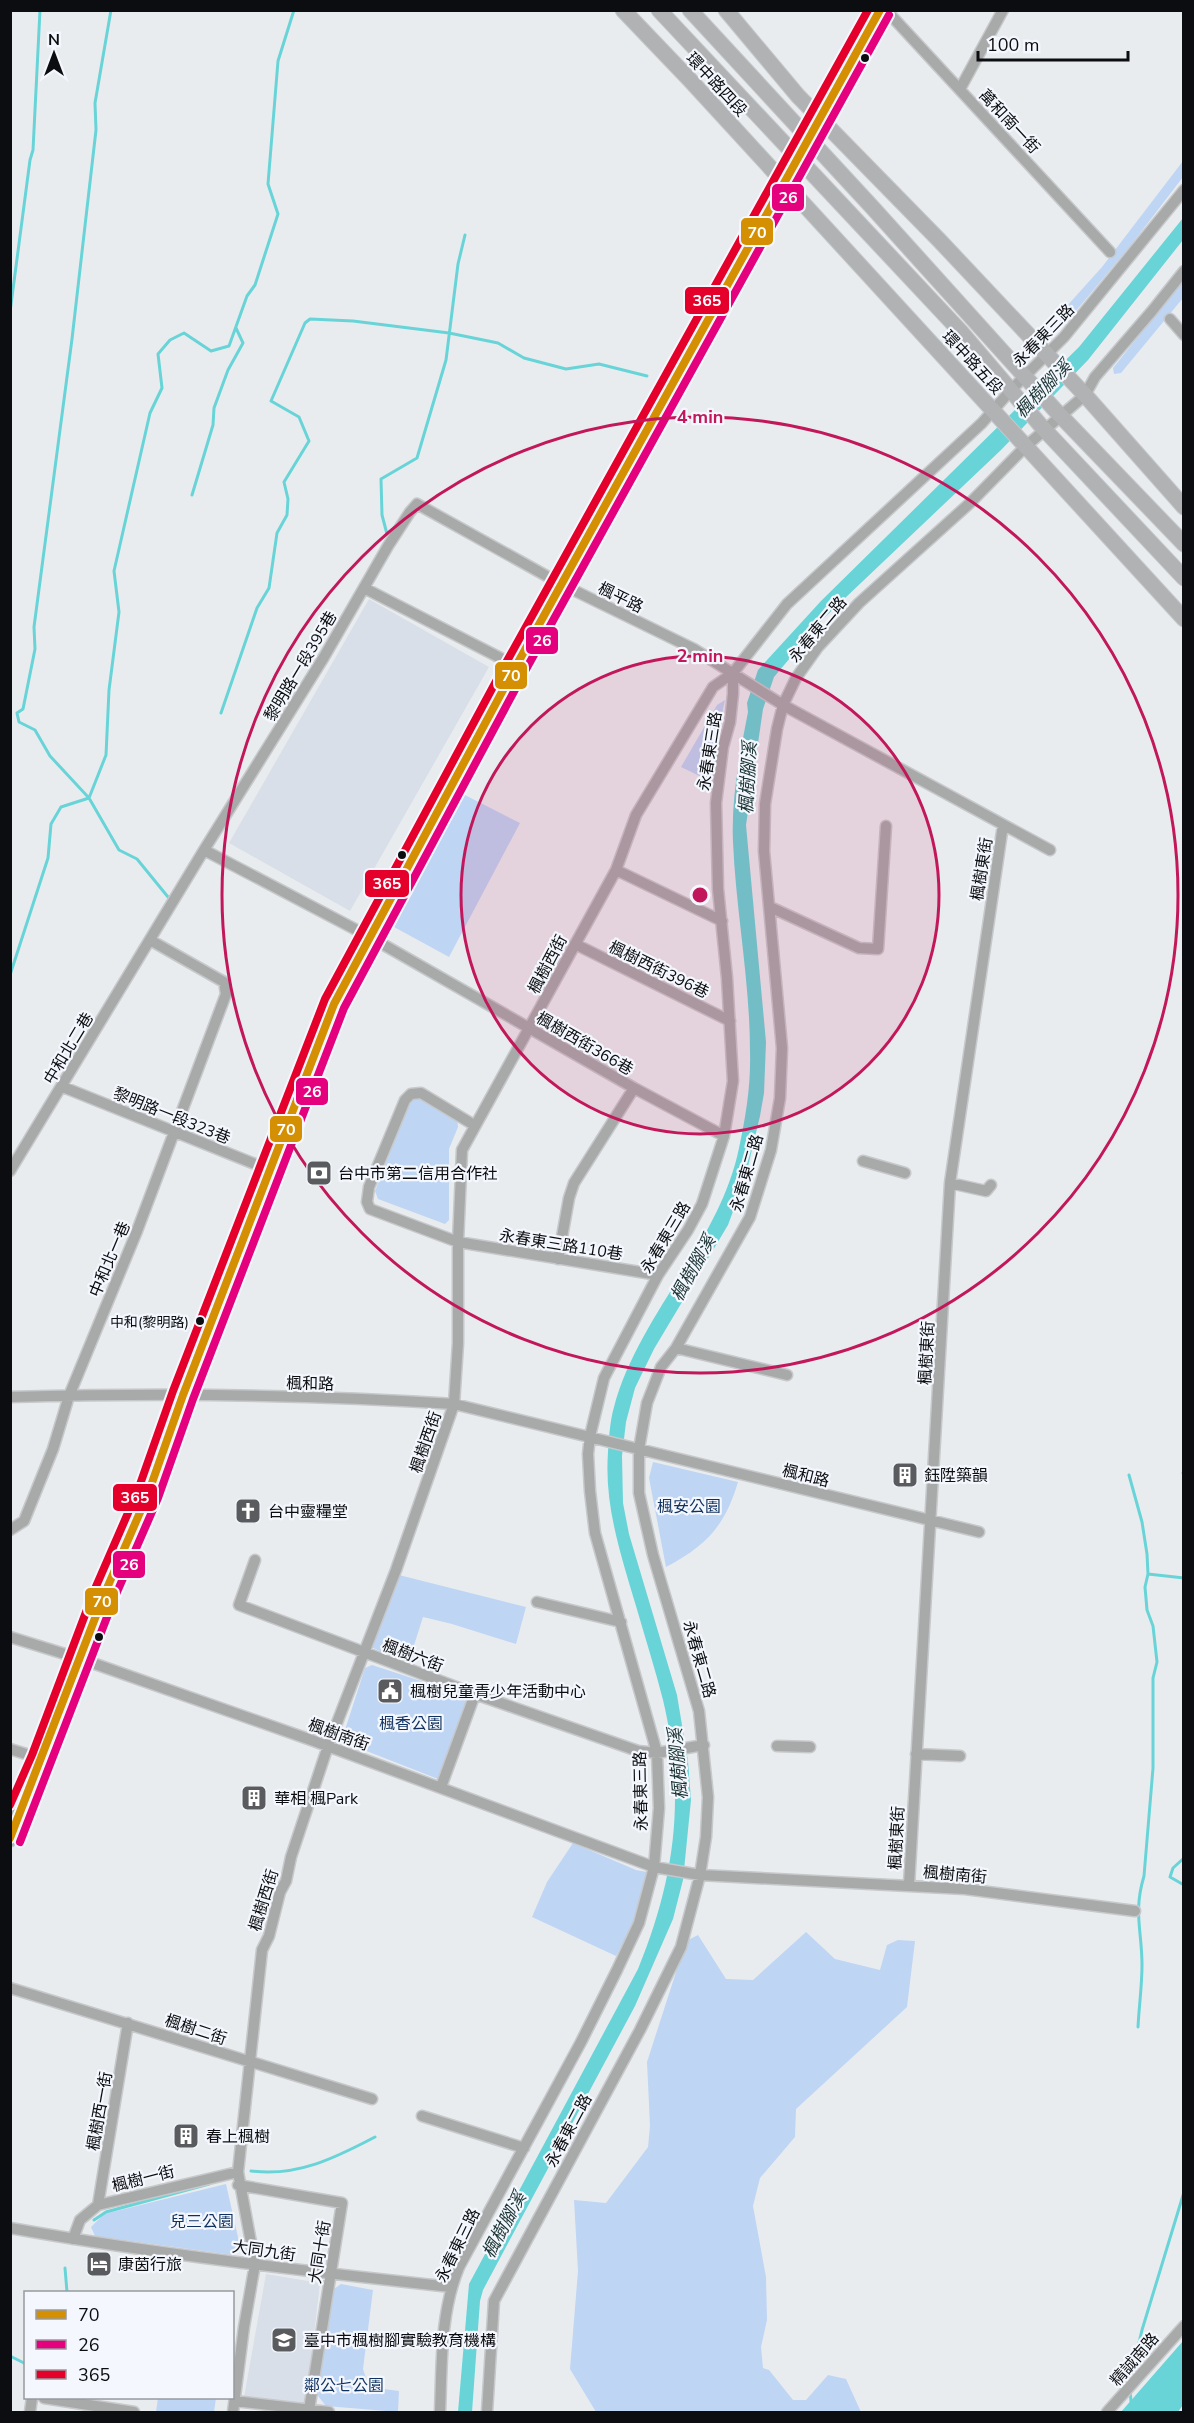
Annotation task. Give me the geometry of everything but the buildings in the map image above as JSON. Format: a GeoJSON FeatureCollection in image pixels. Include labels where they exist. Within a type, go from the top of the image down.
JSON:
{"type":"FeatureCollection","features":[{"type":"Feature","properties":{"kind":"street","name":"環中路四段"},"geometry":{"type":"LineString","coordinates":[[623,10],[784,184]]}},
{"type":"Feature","properties":{"kind":"street","name":"環中路四段"},"geometry":{"type":"LineString","coordinates":[[659,10],[797,158]]}},
{"type":"Feature","properties":{"kind":"street","name":"環中路四段"},"geometry":{"type":"LineString","coordinates":[[690,10],[808,139]]}},
{"type":"Feature","properties":{"kind":"street"},"geometry":{"type":"LineString","coordinates":[[726,10],[798,96],[1083,393],[1184,507]]}},
{"type":"Feature","properties":{"kind":"street"},"geometry":{"type":"LineString","coordinates":[[10,1839],[104,1596],[144,1503],[183,1395],[334,1004],[561,584],[880,10]]}},
{"type":"Feature","properties":{"kind":"street","name":"萬和南一街"},"geometry":{"type":"LineString","coordinates":[[886,10],[1110,252]]}},
{"type":"Feature","properties":{"kind":"street"},"geometry":{"type":"LineString","coordinates":[[960,88],[1003,10]]}},
{"type":"Feature","properties":{"kind":"street","name":"環中路五段"},"geometry":{"type":"LineString","coordinates":[[808,139],[1059,413],[1184,544]]}},
{"type":"Feature","properties":{"kind":"street","name":"環中路五段"},"geometry":{"type":"LineString","coordinates":[[797,158],[962,333],[1044,428],[1184,579]]}},
{"type":"Feature","properties":{"kind":"street","name":"環中路五段"},"geometry":{"type":"LineString","coordinates":[[784,184],[1184,619]]}},
{"type":"Feature","properties":{"kind":"street","name":"永春東三路"},"geometry":{"type":"LineString","coordinates":[[440,2412],[443,2348],[451,2287],[459,2267],[581,2042],[639,1923],[654,1867],[659,1808],[657,1753],[595,1533],[590,1491],[590,1436],[604,1378],[658,1275],[702,1204],[724,1136],[732,1081],[730,1021],[716,837],[716,803],[721,756],[737,676],[787,604],[983,422],[1048,357],[1184,190]]}},
{"type":"Feature","properties":{"kind":"street","name":"永春東二路"},"geometry":{"type":"LineString","coordinates":[[487,2412],[494,2301],[640,2030],[676,1956],[700,1875],[706,1837],[708,1797],[704,1746],[696,1695],[653,1555],[639,1493],[639,1449],[647,1403],[661,1367],[676,1348],[750,1217],[771,1150],[780,1098],[782,1048],[764,851],[765,804],[783,705],[796,678],[838,625],[859,603],[970,503],[1023,445],[1083,393],[1184,271]]}},
{"type":"Feature","properties":{"kind":"street"},"geometry":{"type":"LineString","coordinates":[[1170,319],[1184,335]]}},
{"type":"Feature","properties":{"kind":"street","name":"黎明路一段395巷"},"geometry":{"type":"LineString","coordinates":[[150,940],[410,512],[417,504],[424,507]]}},
{"type":"Feature","properties":{"kind":"street","name":"楓平路"},"geometry":{"type":"LineString","coordinates":[[424,507],[561,584],[694,649],[783,705]]}},
{"type":"Feature","properties":{"kind":"street"},"geometry":{"type":"LineString","coordinates":[[364,588],[516,666]]}},
{"type":"Feature","properties":{"kind":"street","name":"楓樹西街"},"geometry":{"type":"LineString","coordinates":[[255,2264],[237,2172],[262,1950],[269,1936],[280,1892],[286,1881],[291,1857],[328,1746],[365,1652],[454,1404],[458,1343],[458,1242],[462,1150],[616,870],[636,815],[713,687],[737,676]]}},
{"type":"Feature","properties":{"kind":"street"},"geometry":{"type":"LineString","coordinates":[[783,705],[1050,850]]}},
{"type":"Feature","properties":{"kind":"street","name":"楓樹東街"},"geometry":{"type":"LineString","coordinates":[[909,1885],[950,1183],[1003,825]]}},
{"type":"Feature","properties":{"kind":"street"},"geometry":{"type":"LineString","coordinates":[[770,907],[859,948],[878,949],[886,826]]}},
{"type":"Feature","properties":{"kind":"street"},"geometry":{"type":"LineString","coordinates":[[204,850],[370,937]]}},
{"type":"Feature","properties":{"kind":"street"},"geometry":{"type":"LineString","coordinates":[[616,870],[722,921]]}},
{"type":"Feature","properties":{"kind":"street","name":"楓樹西街366巷"},"geometry":{"type":"LineString","coordinates":[[370,937],[634,1088],[724,1136]]}},
{"type":"Feature","properties":{"kind":"street","name":"中和北二巷"},"geometry":{"type":"LineString","coordinates":[[10,1171],[150,940]]}},
{"type":"Feature","properties":{"kind":"street","name":"中和北一巷"},"geometry":{"type":"LineString","coordinates":[[10,1530],[24,1521],[53,1449],[69,1396],[137,1231],[226,994],[224,982],[150,940]]}},
{"type":"Feature","properties":{"kind":"street","name":"楓樹西街396巷"},"geometry":{"type":"LineString","coordinates":[[575,944],[730,1021]]}},
{"type":"Feature","properties":{"kind":"street","name":"黎明路一段323巷"},"geometry":{"type":"LineString","coordinates":[[63,1087],[270,1170]]}},
{"type":"Feature","properties":{"kind":"street"},"geometry":{"type":"LineString","coordinates":[[558,1259],[569,1198],[574,1183],[634,1088]]}},
{"type":"Feature","properties":{"kind":"street","name":"永春東三路110巷"},"geometry":{"type":"LineString","coordinates":[[474,1125],[422,1093],[411,1094],[405,1101],[367,1195],[370,1209],[458,1242],[658,1275]]}},
{"type":"Feature","properties":{"kind":"street"},"geometry":{"type":"LineString","coordinates":[[863,1161],[905,1173]]}},
{"type":"Feature","properties":{"kind":"street"},"geometry":{"type":"LineString","coordinates":[[950,1183],[986,1191],[991,1185]]}},
{"type":"Feature","properties":{"kind":"street"},"geometry":{"type":"LineString","coordinates":[[676,1348],[787,1375]]}},
{"type":"Feature","properties":{"kind":"street","name":"楓和路"},"geometry":{"type":"LineString","coordinates":[[10,1397],[183,1395],[378,1399],[454,1404],[979,1533]]}},
{"type":"Feature","properties":{"kind":"street","name":"楓樹六街"},"geometry":{"type":"LineString","coordinates":[[255,1560],[239,1605],[475,1694],[638,1751],[657,1753],[704,1746]]}},
{"type":"Feature","properties":{"kind":"street"},"geometry":{"type":"LineString","coordinates":[[537,1602],[621,1622]]}},
{"type":"Feature","properties":{"kind":"street","name":"楓樹南街"},"geometry":{"type":"LineString","coordinates":[[10,1637],[81,1659],[441,1786],[447,1792],[654,1867],[700,1875],[965,1889],[1135,1911]]}},
{"type":"Feature","properties":{"kind":"street"},"geometry":{"type":"LineString","coordinates":[[441,1786],[475,1694]]}},
{"type":"Feature","properties":{"kind":"street"},"geometry":{"type":"LineString","coordinates":[[777,1746],[810,1747]]}},
{"type":"Feature","properties":{"kind":"street"},"geometry":{"type":"LineString","coordinates":[[10,1749],[42,1759]]}},
{"type":"Feature","properties":{"kind":"street"},"geometry":{"type":"LineString","coordinates":[[916,1754],[960,1756]]}},
{"type":"Feature","properties":{"kind":"street","name":"楓樹二街"},"geometry":{"type":"LineString","coordinates":[[10,1988],[372,2099]]}},
{"type":"Feature","properties":{"kind":"street","name":"楓樹西一街"},"geometry":{"type":"LineString","coordinates":[[98,2205],[128,2023]]}},
{"type":"Feature","properties":{"kind":"street"},"geometry":{"type":"LineString","coordinates":[[422,2116],[524,2148]]}},
{"type":"Feature","properties":{"kind":"street","name":"楓樹一街"},"geometry":{"type":"LineString","coordinates":[[73,2239],[80,2220],[98,2205],[237,2172]]}},
{"type":"Feature","properties":{"kind":"street","name":"大同十街"},"geometry":{"type":"LineString","coordinates":[[238,2185],[342,2203],[309,2410]]}},
{"type":"Feature","properties":{"kind":"street","name":"大同九街"},"geometry":{"type":"LineString","coordinates":[[10,2228],[331,2275],[451,2287]]}},
{"type":"Feature","properties":{"kind":"street"},"geometry":{"type":"LineString","coordinates":[[233,2412],[255,2264]]}},
{"type":"Feature","properties":{"kind":"street","name":"精誠南路"},"geometry":{"type":"LineString","coordinates":[[1107,2412],[1184,2326]]}},
{"type":"Feature","properties":{"kind":"street"},"geometry":{"type":"LineString","coordinates":[[56,2399],[134,2412]]}},
{"type":"Feature","properties":{"kind":"street"},"geometry":{"type":"LineString","coordinates":[[235,2401],[329,2412]]}},
{"type":"Feature","properties":{"kind":"shaded area"},"geometry":{"type":"Polygon","coordinates":[[[369,599],[489,667],[350,911],[229,843],[369,599]]]}},
{"type":"Feature","properties":{"kind":"shaded area","name":"臺中市楓樹腳實驗教育機構"},"geometry":{"type":"Polygon","coordinates":[[[266,2274],[320,2283],[306,2405],[244,2397],[266,2274]]]}},
{"type":"Feature","properties":{"kind":"green space"},"geometry":{"type":"Polygon","coordinates":[[[1183,161],[1183,177],[1131,245],[1070,318],[1059,321],[1066,307],[1102,267],[1183,161]]]}},
{"type":"Feature","properties":{"kind":"green space"},"geometry":{"type":"Polygon","coordinates":[[[1183,281],[1183,298],[1121,373],[1114,374],[1113,368],[1183,281]]]}},
{"type":"Feature","properties":{"kind":"green space"},"geometry":{"type":"Polygon","coordinates":[[[725,700],[714,751],[712,782],[681,767],[717,705],[725,700]]]}},
{"type":"Feature","properties":{"kind":"green space"},"geometry":{"type":"Polygon","coordinates":[[[463,794],[520,823],[449,957],[394,927],[463,794]]]}},
{"type":"Feature","properties":{"kind":"green space"},"geometry":{"type":"Polygon","coordinates":[[[417,1097],[457,1119],[458,1127],[449,1149],[449,1220],[445,1224],[378,1199],[375,1191],[409,1104],[417,1097]]]}},
{"type":"Feature","properties":{"kind":"green space","name":"楓安公園"},"geometry":{"type":"Polygon","coordinates":[[[653,1462],[738,1482],[727,1511],[712,1533],[692,1551],[666,1567],[649,1478],[653,1462]]]}},
{"type":"Feature","properties":{"kind":"green space"},"geometry":{"type":"Polygon","coordinates":[[[399,1575],[526,1607],[516,1644],[423,1617],[408,1664],[371,1647],[399,1575]]]}},
{"type":"Feature","properties":{"kind":"green space","name":"楓香公園"},"geometry":{"type":"Polygon","coordinates":[[[372,1665],[470,1697],[438,1779],[346,1743],[343,1736],[365,1668],[372,1665]]]}},
{"type":"Feature","properties":{"kind":"green space"},"geometry":{"type":"Polygon","coordinates":[[[573,1843],[636,1870],[647,1872],[633,1924],[616,1956],[532,1917],[547,1882],[573,1843]]]}},
{"type":"Feature","properties":{"kind":"green space"},"geometry":{"type":"Polygon","coordinates":[[[806,1932],[835,1959],[880,1970],[887,1945],[898,1940],[915,1941],[907,2007],[796,2109],[795,2137],[760,2178],[753,2206],[766,2277],[767,2320],[761,2347],[763,2368],[769,2370],[793,2400],[806,2400],[828,2375],[846,2379],[861,2412],[596,2412],[570,2369],[578,2271],[574,2200],[606,2203],[648,2147],[650,2126],[647,2062],[686,1941],[698,1935],[726,1979],[753,1980],[806,1932]]]}},
{"type":"Feature","properties":{"kind":"green space","name":"兒三公園"},"geometry":{"type":"Polygon","coordinates":[[[226,2184],[240,2246],[233,2255],[95,2236],[91,2227],[104,2214],[226,2184]]]}},
{"type":"Feature","properties":{"kind":"green space","name":"鄰公七公園"},"geometry":{"type":"Polygon","coordinates":[[[341,2284],[373,2290],[363,2369],[369,2387],[399,2391],[398,2412],[326,2406],[318,2396],[331,2291],[341,2284]]]}},
{"type":"Feature","properties":{"kind":"green space"},"geometry":{"type":"Polygon","coordinates":[[[158,2399],[216,2399],[214,2412],[156,2412],[158,2399]]]}},
{"type":"Feature","properties":{"kind":"water","name":"楓樹腳溪"},"geometry":{"type":"Polygon","coordinates":[[[1183,218],[1183,240],[1088,360],[1001,450],[823,619],[774,677],[763,709],[746,825],[766,1042],[764,1093],[760,1116],[745,1179],[728,1225],[654,1349],[635,1388],[626,1422],[622,1456],[623,1503],[629,1534],[677,1695],[688,1761],[691,1800],[683,1880],[673,1919],[635,2006],[483,2290],[480,2301],[472,2412],[458,2412],[469,2284],[638,1969],[661,1903],[668,1870],[675,1804],[670,1736],[660,1688],[615,1530],[607,1472],[608,1446],[613,1412],[625,1374],[641,1341],[715,1215],[729,1182],[744,1124],[750,1076],[749,1025],[733,842],[733,809],[748,712],[747,703],[758,670],[821,601],[1079,347],[1183,218]]]}},
{"type":"Feature","properties":{"kind":"water"},"geometry":{"type":"Polygon","coordinates":[[[1183,2341],[1183,2405],[1178,2412],[1121,2412],[1183,2341]]]}},
{"type":"Feature","properties":{"kind":"waterway"},"geometry":{"type":"LineString","coordinates":[[10,312],[33,150],[40,10]]}},
{"type":"Feature","properties":{"kind":"waterway"},"geometry":{"type":"LineString","coordinates":[[111,10],[95,103],[96,130],[72,339],[34,627],[35,649],[23,709],[17,713],[19,722],[35,730],[50,756],[89,798],[119,850],[137,859],[168,897]]}},
{"type":"Feature","properties":{"kind":"waterway"},"geometry":{"type":"LineString","coordinates":[[10,975],[48,858],[51,824],[61,807],[89,798],[106,755],[109,690],[119,612],[114,571],[150,413],[162,388],[158,354],[170,340],[184,333],[211,351],[229,346],[247,296],[255,285],[278,214],[268,184],[278,61],[294,10]]}},
{"type":"Feature","properties":{"kind":"waterway"},"geometry":{"type":"LineString","coordinates":[[387,534],[382,515],[381,479],[417,458],[446,360],[458,264],[465,235]]}},
{"type":"Feature","properties":{"kind":"waterway"},"geometry":{"type":"LineString","coordinates":[[221,713],[257,608],[269,588],[277,533],[287,515],[288,499],[284,482],[309,441],[299,417],[271,401],[305,323],[310,319],[353,321],[449,333],[498,343],[524,358],[566,369],[599,364],[647,376]]}},
{"type":"Feature","properties":{"kind":"waterway"},"geometry":{"type":"LineString","coordinates":[[192,495],[213,425],[214,408],[228,370],[243,343],[236,328]]}},
{"type":"Feature","properties":{"kind":"waterway"},"geometry":{"type":"LineString","coordinates":[[1129,1475],[1142,1522],[1147,1554],[1148,1574],[1145,1587],[1147,1610],[1153,1626],[1157,1662],[1153,1678],[1153,1768],[1144,1876],[1139,1901],[1142,1981],[1138,2027]]}},
{"type":"Feature","properties":{"kind":"waterway"},"geometry":{"type":"LineString","coordinates":[[1148,1574],[1184,1578]]}},
{"type":"Feature","properties":{"kind":"waterway"},"geometry":{"type":"LineString","coordinates":[[1184,1858],[1173,1868],[1170,1877],[1184,1885]]}},
{"type":"Feature","properties":{"kind":"waterway"},"geometry":{"type":"LineString","coordinates":[[251,2171],[284,2171],[315,2164],[375,2137]]}},
{"type":"Feature","properties":{"kind":"waterway"},"geometry":{"type":"LineString","coordinates":[[94,2220],[106,2212],[209,2184]]}},
{"type":"Feature","properties":{"kind":"waterway"},"geometry":{"type":"LineString","coordinates":[[1130,2380],[1142,2330],[1184,2192]]}},
{"type":"Feature","properties":{"kind":"waterway"},"geometry":{"type":"LineString","coordinates":[[65,2268],[67,2291]]}},
{"type":"Feature","properties":{"kind":"waterway"},"geometry":{"type":"LineString","coordinates":[[10,2356],[24,2363]]}},
{"type":"Feature","properties":{"kind":"waterway"},"geometry":{"type":"LineString","coordinates":[[1130,2390],[1132,2412]]}},
{"type":"Feature","properties":{"kind":"transit line","name":"365"},"geometry":{"type":"LineString","coordinates":[[10,1805],[32,1755],[94,1591],[138,1490],[173,1391],[325,999],[507,661],[868,10]]}},
{"type":"Feature","properties":{"kind":"transit line","name":"70"},"geometry":{"type":"LineString","coordinates":[[10,1838],[104,1595],[148,1494],[183,1395],[334,1004],[516,666],[880,10]]}},
{"type":"Feature","properties":{"kind":"transit line","name":"26"},"geometry":{"type":"LineString","coordinates":[[20,1842],[114,1599],[158,1498],[193,1399],[344,1008],[525,671],[889,15]]}},
{"type":"Feature","properties":{"kind":"place","name":"台中市第二信用合作社"},"geometry":{"type":"Point","coordinates":[319,1173]}},
{"type":"Feature","properties":{"kind":"place","name":"中和(黎明路)"},"geometry":{"type":"Point","coordinates":[200,1321]}},
{"type":"Feature","properties":{"kind":"place","name":"鈺陞築韻"},"geometry":{"type":"Point","coordinates":[905,1475]}},
{"type":"Feature","properties":{"kind":"place","name":"台中靈糧堂"},"geometry":{"type":"Point","coordinates":[248,1511]}},
{"type":"Feature","properties":{"kind":"place","name":"楓樹兒童青少年活動中心"},"geometry":{"type":"Point","coordinates":[390,1691]}},
{"type":"Feature","properties":{"kind":"place","name":"華相 楓Park"},"geometry":{"type":"Point","coordinates":[254,1798]}},
{"type":"Feature","properties":{"kind":"place","name":"春上楓樹"},"geometry":{"type":"Point","coordinates":[186,2136]}},
{"type":"Feature","properties":{"kind":"place","name":"康茵行旅"},"geometry":{"type":"Point","coordinates":[99,2264]}},
{"type":"Feature","properties":{"kind":"place","name":"臺中市楓樹腳實驗教育機構"},"geometry":{"type":"Point","coordinates":[284,2340]}}]}
